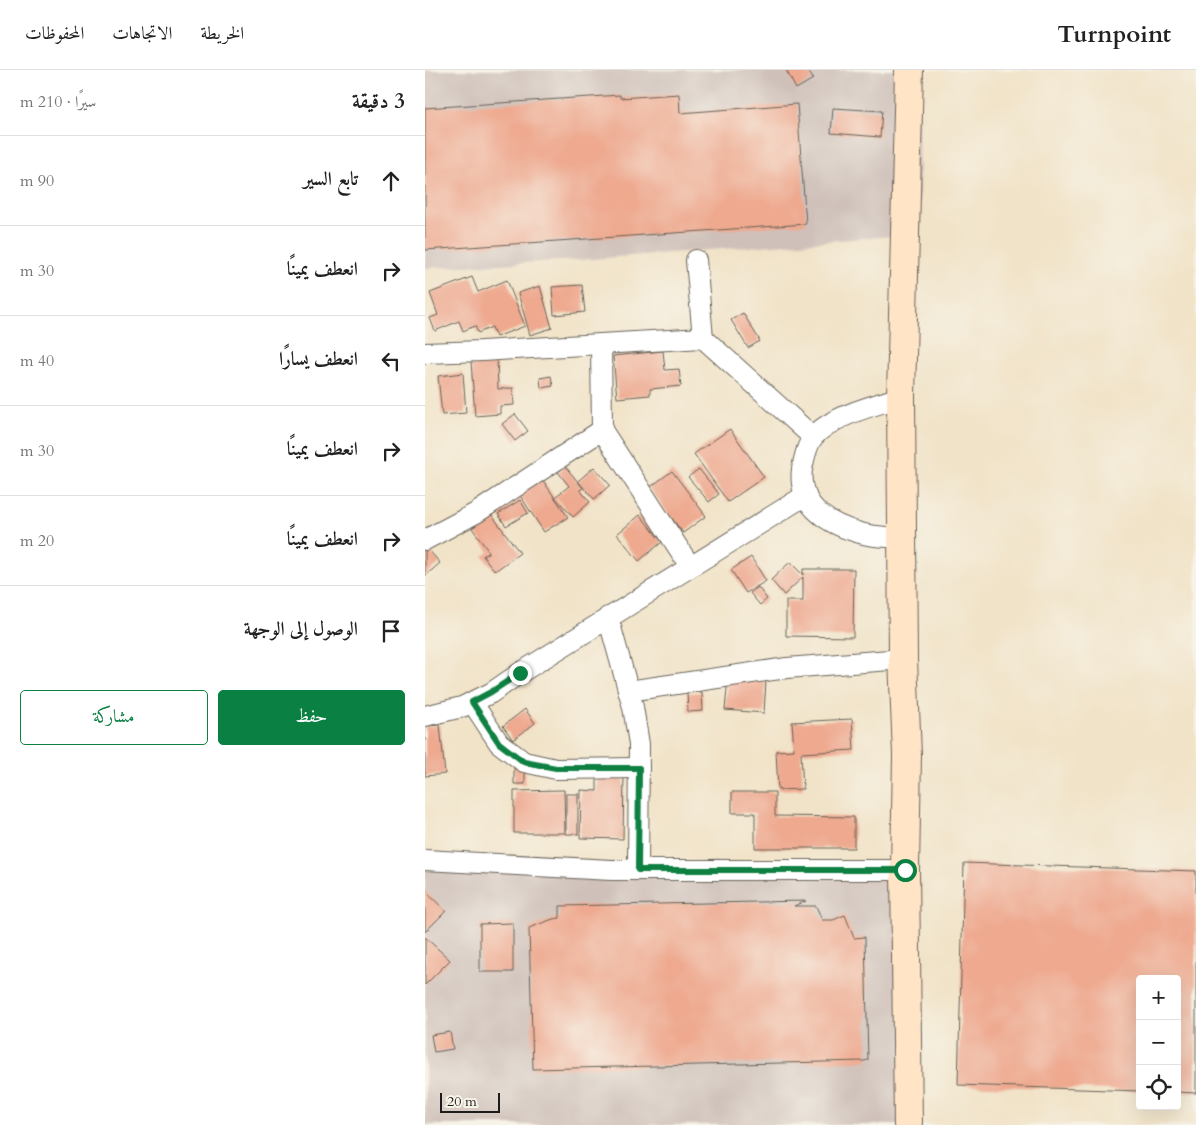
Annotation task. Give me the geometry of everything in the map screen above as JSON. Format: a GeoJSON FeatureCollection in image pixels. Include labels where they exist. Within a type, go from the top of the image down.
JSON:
{"type":"FeatureCollection","features":[{"type":"Feature","properties":{"kind":"main road"},"geometry":{"type":"LineString","coordinates":[[908,1125],[905,870],[907,755],[903,659],[901,397],[909,70]]}},
{"type":"Feature","properties":{"kind":"street"},"geometry":{"type":"LineString","coordinates":[[696,260],[703,338],[813,437]]}},
{"type":"Feature","properties":{"kind":"street"},"geometry":{"type":"LineString","coordinates":[[425,353],[703,338]]}},
{"type":"Feature","properties":{"kind":"street"},"geometry":{"type":"LineString","coordinates":[[601,344],[602,430],[690,566]]}},
{"type":"Feature","properties":{"kind":"street"},"geometry":{"type":"LineString","coordinates":[[901,397],[853,412],[813,437],[804,457],[801,481],[809,504],[829,522],[864,534],[902,538]]}},
{"type":"Feature","properties":{"kind":"street"},"geometry":{"type":"LineString","coordinates":[[425,540],[476,513],[602,430]]}},
{"type":"Feature","properties":{"kind":"street"},"geometry":{"type":"LineString","coordinates":[[425,716],[462,707],[491,692],[806,495]]}},
{"type":"Feature","properties":{"kind":"street"},"geometry":{"type":"LineString","coordinates":[[609,617],[633,707],[639,744],[638,870]]}},
{"type":"Feature","properties":{"kind":"street"},"geometry":{"type":"LineString","coordinates":[[628,691],[787,668],[903,659]]}},
{"type":"Feature","properties":{"kind":"street"},"geometry":{"type":"LineString","coordinates":[[472,702],[499,743],[524,762],[556,768],[639,768]]}},
{"type":"Feature","properties":{"kind":"street"},"geometry":{"type":"LineString","coordinates":[[425,860],[611,870],[905,870]]}},
{"type":"Feature","properties":{"kind":"shaded area"},"geometry":{"type":"Polygon","coordinates":[[[425,70],[917,70],[920,234],[578,260],[425,268],[425,70]]]}},
{"type":"Feature","properties":{"kind":"shaded area"},"geometry":{"type":"Polygon","coordinates":[[[425,862],[908,863],[905,1125],[425,1125],[425,862]]]}},
{"type":"Feature","properties":{"kind":"building"},"geometry":{"type":"Polygon","coordinates":[[[786,70],[808,70],[813,79],[796,89],[786,70]]]}},
{"type":"Feature","properties":{"kind":"building"},"geometry":{"type":"Polygon","coordinates":[[[679,94],[680,113],[797,104],[806,224],[425,250],[425,108],[620,95],[620,98],[679,94]]]}},
{"type":"Feature","properties":{"kind":"building"},"geometry":{"type":"Polygon","coordinates":[[[833,108],[882,111],[880,137],[831,133],[833,108]]]}},
{"type":"Feature","properties":{"kind":"building"},"geometry":{"type":"Polygon","coordinates":[[[472,277],[478,292],[507,280],[525,326],[496,337],[492,327],[478,333],[475,326],[463,331],[459,321],[435,331],[430,318],[438,315],[430,293],[472,277]]]}},
{"type":"Feature","properties":{"kind":"building"},"geometry":{"type":"Polygon","coordinates":[[[582,285],[585,312],[554,315],[552,287],[582,285]]]}},
{"type":"Feature","properties":{"kind":"building"},"geometry":{"type":"Polygon","coordinates":[[[540,286],[552,328],[530,335],[518,293],[540,286]]]}},
{"type":"Feature","properties":{"kind":"building"},"geometry":{"type":"Polygon","coordinates":[[[743,313],[760,341],[748,348],[731,320],[743,313]]]}},
{"type":"Feature","properties":{"kind":"building"},"geometry":{"type":"Polygon","coordinates":[[[663,351],[665,370],[679,369],[681,386],[650,389],[650,395],[617,398],[613,356],[663,351]]]}},
{"type":"Feature","properties":{"kind":"building"},"geometry":{"type":"Polygon","coordinates":[[[497,360],[498,389],[513,388],[514,405],[500,406],[500,414],[475,416],[471,361],[497,360]]]}},
{"type":"Feature","properties":{"kind":"building"},"geometry":{"type":"Polygon","coordinates":[[[463,373],[466,413],[442,415],[438,376],[463,373]]]}},
{"type":"Feature","properties":{"kind":"building"},"geometry":{"type":"Polygon","coordinates":[[[551,376],[553,386],[541,388],[540,378],[551,376]]]}},
{"type":"Feature","properties":{"kind":"building"},"geometry":{"type":"Polygon","coordinates":[[[515,414],[528,431],[515,441],[502,424],[515,414]]]}},
{"type":"Feature","properties":{"kind":"building"},"geometry":{"type":"Polygon","coordinates":[[[730,429],[764,477],[728,502],[694,454],[730,429]]]}},
{"type":"Feature","properties":{"kind":"building"},"geometry":{"type":"Polygon","coordinates":[[[565,466],[583,488],[580,490],[590,502],[573,517],[555,497],[569,486],[558,472],[565,466]]]}},
{"type":"Feature","properties":{"kind":"building"},"geometry":{"type":"Polygon","coordinates":[[[594,467],[610,485],[594,499],[578,481],[594,467]]]}},
{"type":"Feature","properties":{"kind":"building"},"geometry":{"type":"Polygon","coordinates":[[[699,469],[719,494],[709,502],[688,477],[699,469]]]}},
{"type":"Feature","properties":{"kind":"building"},"geometry":{"type":"Polygon","coordinates":[[[672,471],[706,516],[683,533],[649,488],[672,471]]]}},
{"type":"Feature","properties":{"kind":"building"},"geometry":{"type":"Polygon","coordinates":[[[542,479],[568,517],[544,532],[519,494],[542,479]]]}},
{"type":"Feature","properties":{"kind":"building"},"geometry":{"type":"Polygon","coordinates":[[[520,500],[528,513],[506,526],[498,514],[520,500]]]}},
{"type":"Feature","properties":{"kind":"building"},"geometry":{"type":"Polygon","coordinates":[[[491,514],[520,553],[495,571],[483,556],[489,552],[472,528],[491,514]]]}},
{"type":"Feature","properties":{"kind":"building"},"geometry":{"type":"Polygon","coordinates":[[[640,515],[662,542],[639,561],[617,534],[640,515]]]}},
{"type":"Feature","properties":{"kind":"building"},"geometry":{"type":"Polygon","coordinates":[[[428,549],[440,563],[425,576],[425,552],[428,549]]]}},
{"type":"Feature","properties":{"kind":"building"},"geometry":{"type":"Polygon","coordinates":[[[751,557],[766,581],[746,593],[731,570],[751,557]]]}},
{"type":"Feature","properties":{"kind":"building"},"geometry":{"type":"Polygon","coordinates":[[[790,562],[803,575],[803,569],[854,569],[853,637],[786,636],[786,601],[803,601],[803,577],[784,595],[771,580],[790,562]]]}},
{"type":"Feature","properties":{"kind":"building"},"geometry":{"type":"Polygon","coordinates":[[[758,587],[767,599],[760,605],[750,593],[758,587]]]}},
{"type":"Feature","properties":{"kind":"building"},"geometry":{"type":"Polygon","coordinates":[[[728,678],[766,681],[764,713],[725,710],[728,678]]]}},
{"type":"Feature","properties":{"kind":"building"},"geometry":{"type":"Polygon","coordinates":[[[702,692],[703,711],[688,712],[687,693],[702,692]]]}},
{"type":"Feature","properties":{"kind":"building"},"geometry":{"type":"Polygon","coordinates":[[[525,709],[535,723],[513,740],[503,726],[525,709]]]}},
{"type":"Feature","properties":{"kind":"building"},"geometry":{"type":"Polygon","coordinates":[[[852,719],[854,750],[801,753],[803,789],[778,790],[776,751],[794,750],[792,722],[852,719]]]}},
{"type":"Feature","properties":{"kind":"building"},"geometry":{"type":"Polygon","coordinates":[[[440,725],[445,774],[425,776],[425,726],[440,725]]]}},
{"type":"Feature","properties":{"kind":"building"},"geometry":{"type":"Polygon","coordinates":[[[525,764],[525,784],[514,784],[514,765],[525,764]]]}},
{"type":"Feature","properties":{"kind":"building"},"geometry":{"type":"Polygon","coordinates":[[[597,773],[624,774],[623,839],[580,838],[581,790],[597,791],[597,773]]]}},
{"type":"Feature","properties":{"kind":"building"},"geometry":{"type":"Polygon","coordinates":[[[564,790],[565,833],[514,833],[514,791],[564,790]]]}},
{"type":"Feature","properties":{"kind":"building"},"geometry":{"type":"Polygon","coordinates":[[[732,792],[775,792],[775,816],[854,817],[854,848],[755,848],[755,813],[732,813],[732,792]]]}},
{"type":"Feature","properties":{"kind":"building"},"geometry":{"type":"Polygon","coordinates":[[[566,794],[578,794],[578,834],[566,834],[566,794]]]}},
{"type":"Feature","properties":{"kind":"building"},"geometry":{"type":"Polygon","coordinates":[[[964,863],[1196,871],[1196,1093],[1181,1092],[1181,975],[1136,975],[1136,1091],[958,1085],[964,863]]]}},
{"type":"Feature","properties":{"kind":"building"},"geometry":{"type":"Polygon","coordinates":[[[425,891],[446,911],[425,932],[425,891]]]}},
{"type":"Feature","properties":{"kind":"building"},"geometry":{"type":"Polygon","coordinates":[[[806,901],[794,906],[816,906],[822,920],[833,920],[845,915],[854,938],[865,937],[868,1060],[533,1069],[529,928],[560,918],[560,906],[806,901]]]}},
{"type":"Feature","properties":{"kind":"building"},"geometry":{"type":"Polygon","coordinates":[[[513,923],[513,972],[480,972],[480,924],[513,923]]]}},
{"type":"Feature","properties":{"kind":"building"},"geometry":{"type":"Polygon","coordinates":[[[425,937],[450,960],[425,985],[425,937]]]}},
{"type":"Feature","properties":{"kind":"building"},"geometry":{"type":"Polygon","coordinates":[[[450,1032],[453,1049],[434,1052],[431,1035],[450,1032]]]}},
{"type":"Feature","properties":{"kind":"route"},"geometry":{"type":"LineString","coordinates":[[520,673],[472,702],[499,743],[524,762],[556,768],[639,768],[638,870],[905,870]]}}]}
